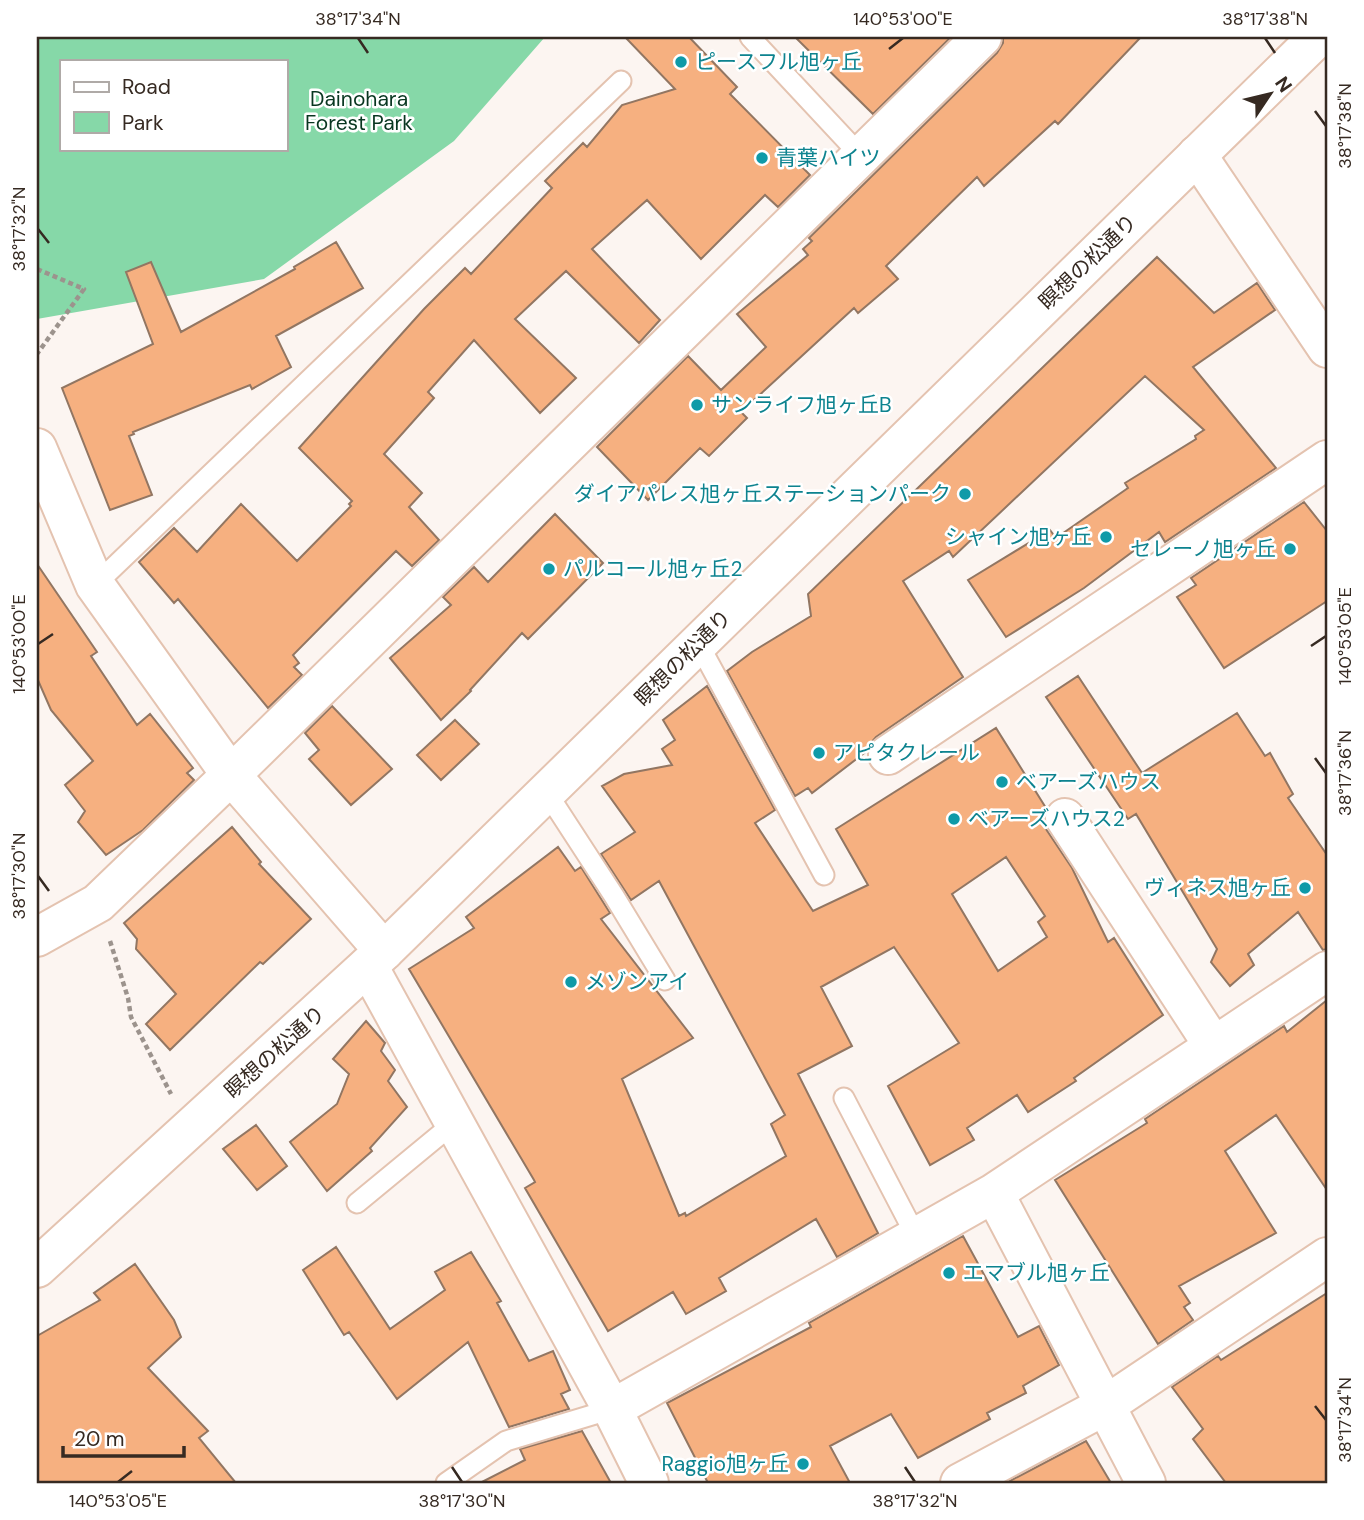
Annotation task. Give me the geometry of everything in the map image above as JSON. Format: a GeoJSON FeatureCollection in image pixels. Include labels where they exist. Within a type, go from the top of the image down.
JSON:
{"type":"FeatureCollection","features":[{"type":"Feature","properties":{"kind":"street"},"geometry":{"type":"LineString","coordinates":[[37,937],[98,903],[982,37]]}},
{"type":"Feature","properties":{"kind":"street","name":"瞑想の松通り"},"geometry":{"type":"LineString","coordinates":[[37,1268],[376,959],[1318,37]]}},
{"type":"Feature","properties":{"kind":"street"},"geometry":{"type":"LineString","coordinates":[[1197,155],[1327,348]]}},
{"type":"Feature","properties":{"kind":"street"},"geometry":{"type":"LineString","coordinates":[[37,448],[95,585],[231,775],[376,959],[454,1123],[612,1409],[649,1483]]}},
{"type":"Feature","properties":{"kind":"street"},"geometry":{"type":"LineString","coordinates":[[888,755],[1327,460]]}},
{"type":"Feature","properties":{"kind":"street"},"geometry":{"type":"LineString","coordinates":[[1065,818],[1213,1045]]}},
{"type":"Feature","properties":{"kind":"street"},"geometry":{"type":"LineString","coordinates":[[612,1409],[994,1193],[1327,971]]}},
{"type":"Feature","properties":{"kind":"street"},"geometry":{"type":"LineString","coordinates":[[994,1193],[1146,1483]]}},
{"type":"Feature","properties":{"kind":"street"},"geometry":{"type":"LineString","coordinates":[[960,1483],[1105,1405],[1327,1256]]}},
{"type":"Feature","properties":{"kind":"lane"},"geometry":{"type":"LineString","coordinates":[[750,37],[861,156]]}},
{"type":"Feature","properties":{"kind":"lane"},"geometry":{"type":"LineString","coordinates":[[95,585],[621,81]]}},
{"type":"Feature","properties":{"kind":"lane"},"geometry":{"type":"LineString","coordinates":[[698,643],[824,875]]}},
{"type":"Feature","properties":{"kind":"lane"},"geometry":{"type":"LineString","coordinates":[[547,793],[665,980]]}},
{"type":"Feature","properties":{"kind":"lane"},"geometry":{"type":"LineString","coordinates":[[844,1098],[918,1238]]}},
{"type":"Feature","properties":{"kind":"lane"},"geometry":{"type":"LineString","coordinates":[[357,1203],[454,1123]]}},
{"type":"Feature","properties":{"kind":"lane"},"geometry":{"type":"LineString","coordinates":[[446,1483],[506,1441],[612,1409]]}},
{"type":"Feature","properties":{"kind":"path"},"geometry":{"type":"LineString","coordinates":[[37,270],[84,289],[37,354]]}},
{"type":"Feature","properties":{"kind":"path"},"geometry":{"type":"LineString","coordinates":[[98,903],[128,998],[131,1017],[172,1096]]}},
{"type":"Feature","properties":{"kind":"green space","name":"Dainohara Forest Park"},"geometry":{"type":"Polygon","coordinates":[[[37,37],[545,37],[454,141],[264,279],[37,319],[37,37]]]}},
{"type":"Feature","properties":{"kind":"building"},"geometry":{"type":"Polygon","coordinates":[[[625,37],[689,37],[737,87],[730,94],[810,175],[778,207],[765,195],[701,259],[647,200],[592,249],[660,320],[639,343],[566,271],[515,319],[576,378],[540,413],[474,340],[428,392],[434,398],[384,454],[422,493],[409,507],[439,540],[412,566],[396,551],[293,655],[299,663],[294,667],[302,675],[268,708],[178,599],[174,603],[139,562],[174,528],[197,552],[241,504],[297,561],[351,506],[349,504],[352,501],[299,448],[424,309],[465,268],[471,274],[552,188],[545,181],[583,143],[587,147],[622,105],[675,89],[625,37]]]}},
{"type":"Feature","properties":{"kind":"building"},"geometry":{"type":"Polygon","coordinates":[[[795,37],[951,37],[873,114],[795,37]]]}},
{"type":"Feature","properties":{"kind":"building"},"geometry":{"type":"Polygon","coordinates":[[[1003,37],[1141,37],[1058,124],[1055,121],[984,186],[977,177],[886,266],[898,279],[858,313],[854,308],[741,412],[747,418],[709,456],[700,448],[648,500],[597,447],[688,356],[721,390],[766,347],[737,314],[808,255],[803,249],[812,241],[809,238],[997,53],[1003,43],[1003,37]]]}},
{"type":"Feature","properties":{"kind":"building"},"geometry":{"type":"Polygon","coordinates":[[[336,242],[363,288],[276,336],[291,367],[252,389],[250,385],[133,432],[134,434],[129,436],[152,495],[110,510],[62,388],[153,344],[126,272],[151,262],[181,332],[295,269],[294,267],[336,242]]]}},
{"type":"Feature","properties":{"kind":"building"},"geometry":{"type":"Polygon","coordinates":[[[1157,257],[1214,313],[1257,283],[1275,310],[1193,367],[1276,468],[1165,542],[1159,532],[1084,588],[1006,637],[968,580],[1050,530],[1056,538],[1128,488],[1125,483],[1196,439],[1195,436],[1204,430],[1145,376],[953,557],[949,551],[903,581],[963,677],[876,737],[867,751],[812,793],[808,788],[795,796],[727,671],[752,652],[811,616],[808,594],[1157,257]]]}},
{"type":"Feature","properties":{"kind":"building","name":"セレーノ旭ヶ丘"},"geometry":{"type":"Polygon","coordinates":[[[1304,502],[1327,531],[1327,601],[1224,668],[1177,597],[1196,585],[1191,578],[1304,502]]]}},
{"type":"Feature","properties":{"kind":"building"},"geometry":{"type":"Polygon","coordinates":[[[555,514],[603,563],[528,639],[522,633],[471,691],[441,720],[390,658],[451,605],[443,597],[474,567],[488,582],[555,514]]]}},
{"type":"Feature","properties":{"kind":"building"},"geometry":{"type":"Polygon","coordinates":[[[37,564],[97,652],[91,656],[137,725],[150,714],[193,768],[187,773],[194,780],[143,830],[106,855],[78,822],[85,811],[65,785],[93,761],[51,710],[37,678],[37,564]]]}},
{"type":"Feature","properties":{"kind":"building"},"geometry":{"type":"Polygon","coordinates":[[[1078,676],[1142,773],[1237,713],[1265,756],[1270,753],[1293,794],[1288,798],[1327,855],[1327,949],[1323,950],[1298,912],[1248,954],[1254,965],[1230,986],[1211,962],[1217,949],[1136,814],[1128,819],[1046,697],[1078,676]]]}},
{"type":"Feature","properties":{"kind":"building"},"geometry":{"type":"Polygon","coordinates":[[[707,686],[775,810],[755,823],[813,911],[868,885],[836,829],[996,728],[1046,808],[1042,814],[1046,829],[1072,868],[1108,942],[1114,938],[1163,1015],[1074,1078],[1076,1081],[1028,1112],[1017,1095],[967,1128],[974,1140],[930,1165],[888,1086],[959,1043],[894,947],[821,987],[852,1046],[798,1074],[878,1233],[837,1257],[816,1219],[719,1278],[726,1291],[686,1314],[673,1292],[608,1331],[525,1188],[535,1182],[534,1180],[409,969],[474,928],[466,917],[558,847],[575,871],[581,867],[610,913],[601,919],[693,1038],[622,1079],[679,1216],[685,1213],[686,1216],[786,1156],[771,1124],[785,1115],[659,881],[631,900],[601,854],[635,832],[602,786],[624,774],[672,765],[662,749],[675,740],[663,720],[707,686]],[[1006,857],[952,894],[998,971],[1047,937],[1038,922],[1045,916],[1006,857]]]}},
{"type":"Feature","properties":{"kind":"building"},"geometry":{"type":"Polygon","coordinates":[[[332,706],[392,769],[351,805],[309,759],[319,750],[305,733],[332,706]]]}},
{"type":"Feature","properties":{"kind":"building"},"geometry":{"type":"Polygon","coordinates":[[[455,720],[479,744],[441,780],[417,755],[455,720]]]}},
{"type":"Feature","properties":{"kind":"building"},"geometry":{"type":"Polygon","coordinates":[[[232,827],[261,862],[259,864],[311,919],[263,964],[260,962],[170,1050],[146,1024],[176,994],[136,949],[137,939],[124,923],[232,827]]]}},
{"type":"Feature","properties":{"kind":"building"},"geometry":{"type":"Polygon","coordinates":[[[1327,1000],[1327,1190],[1276,1115],[1225,1151],[1276,1233],[1179,1286],[1190,1303],[1184,1307],[1193,1320],[1158,1344],[1055,1180],[1147,1123],[1145,1119],[1284,1026],[1287,1032],[1327,1000]]]}},
{"type":"Feature","properties":{"kind":"building"},"geometry":{"type":"Polygon","coordinates":[[[366,1021],[385,1043],[381,1051],[395,1070],[388,1081],[407,1107],[370,1148],[372,1151],[327,1191],[290,1142],[337,1104],[349,1074],[333,1059],[366,1021]]]}},
{"type":"Feature","properties":{"kind":"building"},"geometry":{"type":"Polygon","coordinates":[[[256,1125],[287,1166],[257,1190],[223,1149],[256,1125]]]}},
{"type":"Feature","properties":{"kind":"building"},"geometry":{"type":"Polygon","coordinates":[[[963,1236],[1018,1337],[1039,1326],[1059,1365],[1023,1386],[1026,1393],[987,1413],[990,1419],[918,1458],[891,1414],[830,1446],[850,1483],[708,1483],[667,1403],[811,1327],[809,1323],[963,1236]]]}},
{"type":"Feature","properties":{"kind":"building"},"geometry":{"type":"Polygon","coordinates":[[[336,1247],[390,1329],[445,1290],[435,1272],[471,1252],[501,1301],[497,1303],[529,1361],[553,1351],[570,1390],[561,1394],[569,1409],[509,1427],[468,1342],[397,1399],[349,1332],[344,1335],[303,1270],[336,1247]]]}},
{"type":"Feature","properties":{"kind":"building"},"geometry":{"type":"Polygon","coordinates":[[[135,1264],[174,1320],[181,1337],[148,1368],[208,1431],[199,1438],[236,1483],[37,1483],[37,1336],[100,1300],[94,1293],[135,1264]]]}},
{"type":"Feature","properties":{"kind":"building"},"geometry":{"type":"Polygon","coordinates":[[[1327,1293],[1327,1483],[1226,1483],[1193,1439],[1203,1429],[1172,1387],[1218,1356],[1221,1360],[1327,1293]]]}},
{"type":"Feature","properties":{"kind":"building"},"geometry":{"type":"Polygon","coordinates":[[[582,1431],[611,1483],[480,1483],[525,1460],[520,1449],[582,1431]]]}},
{"type":"Feature","properties":{"kind":"building"},"geometry":{"type":"Polygon","coordinates":[[[1086,1441],[1111,1483],[1006,1483],[1086,1441]]]}},
{"type":"Feature","properties":{"kind":"place","name":"ピースフル旭ヶ丘"},"geometry":{"type":"Point","coordinates":[681,62]}},
{"type":"Feature","properties":{"kind":"place","name":"青葉ハイツ"},"geometry":{"type":"Point","coordinates":[762,158]}},
{"type":"Feature","properties":{"kind":"place","name":"サンライフ旭ヶ丘B"},"geometry":{"type":"Point","coordinates":[697,405]}},
{"type":"Feature","properties":{"kind":"place","name":"ダイアパレス旭ヶ丘ステーションパーク"},"geometry":{"type":"Point","coordinates":[965,494]}},
{"type":"Feature","properties":{"kind":"place","name":"シャイン旭ヶ丘"},"geometry":{"type":"Point","coordinates":[1106,537]}},
{"type":"Feature","properties":{"kind":"place","name":"セレーノ旭ヶ丘"},"geometry":{"type":"Point","coordinates":[1290,549]}},
{"type":"Feature","properties":{"kind":"place","name":"パルコール旭ヶ丘2"},"geometry":{"type":"Point","coordinates":[549,569]}},
{"type":"Feature","properties":{"kind":"place","name":"アピタクレール"},"geometry":{"type":"Point","coordinates":[819,753]}},
{"type":"Feature","properties":{"kind":"place","name":"ベアーズハウス"},"geometry":{"type":"Point","coordinates":[1002,782]}},
{"type":"Feature","properties":{"kind":"place","name":"ベアーズハウス2"},"geometry":{"type":"Point","coordinates":[954,819]}},
{"type":"Feature","properties":{"kind":"place","name":"ヴィネス旭ヶ丘"},"geometry":{"type":"Point","coordinates":[1305,888]}},
{"type":"Feature","properties":{"kind":"place","name":"メゾンアイ"},"geometry":{"type":"Point","coordinates":[571,982]}},
{"type":"Feature","properties":{"kind":"place","name":"エマブル旭ヶ丘"},"geometry":{"type":"Point","coordinates":[949,1273]}},
{"type":"Feature","properties":{"kind":"place","name":"Raggio旭ヶ丘"},"geometry":{"type":"Point","coordinates":[803,1464]}}]}
